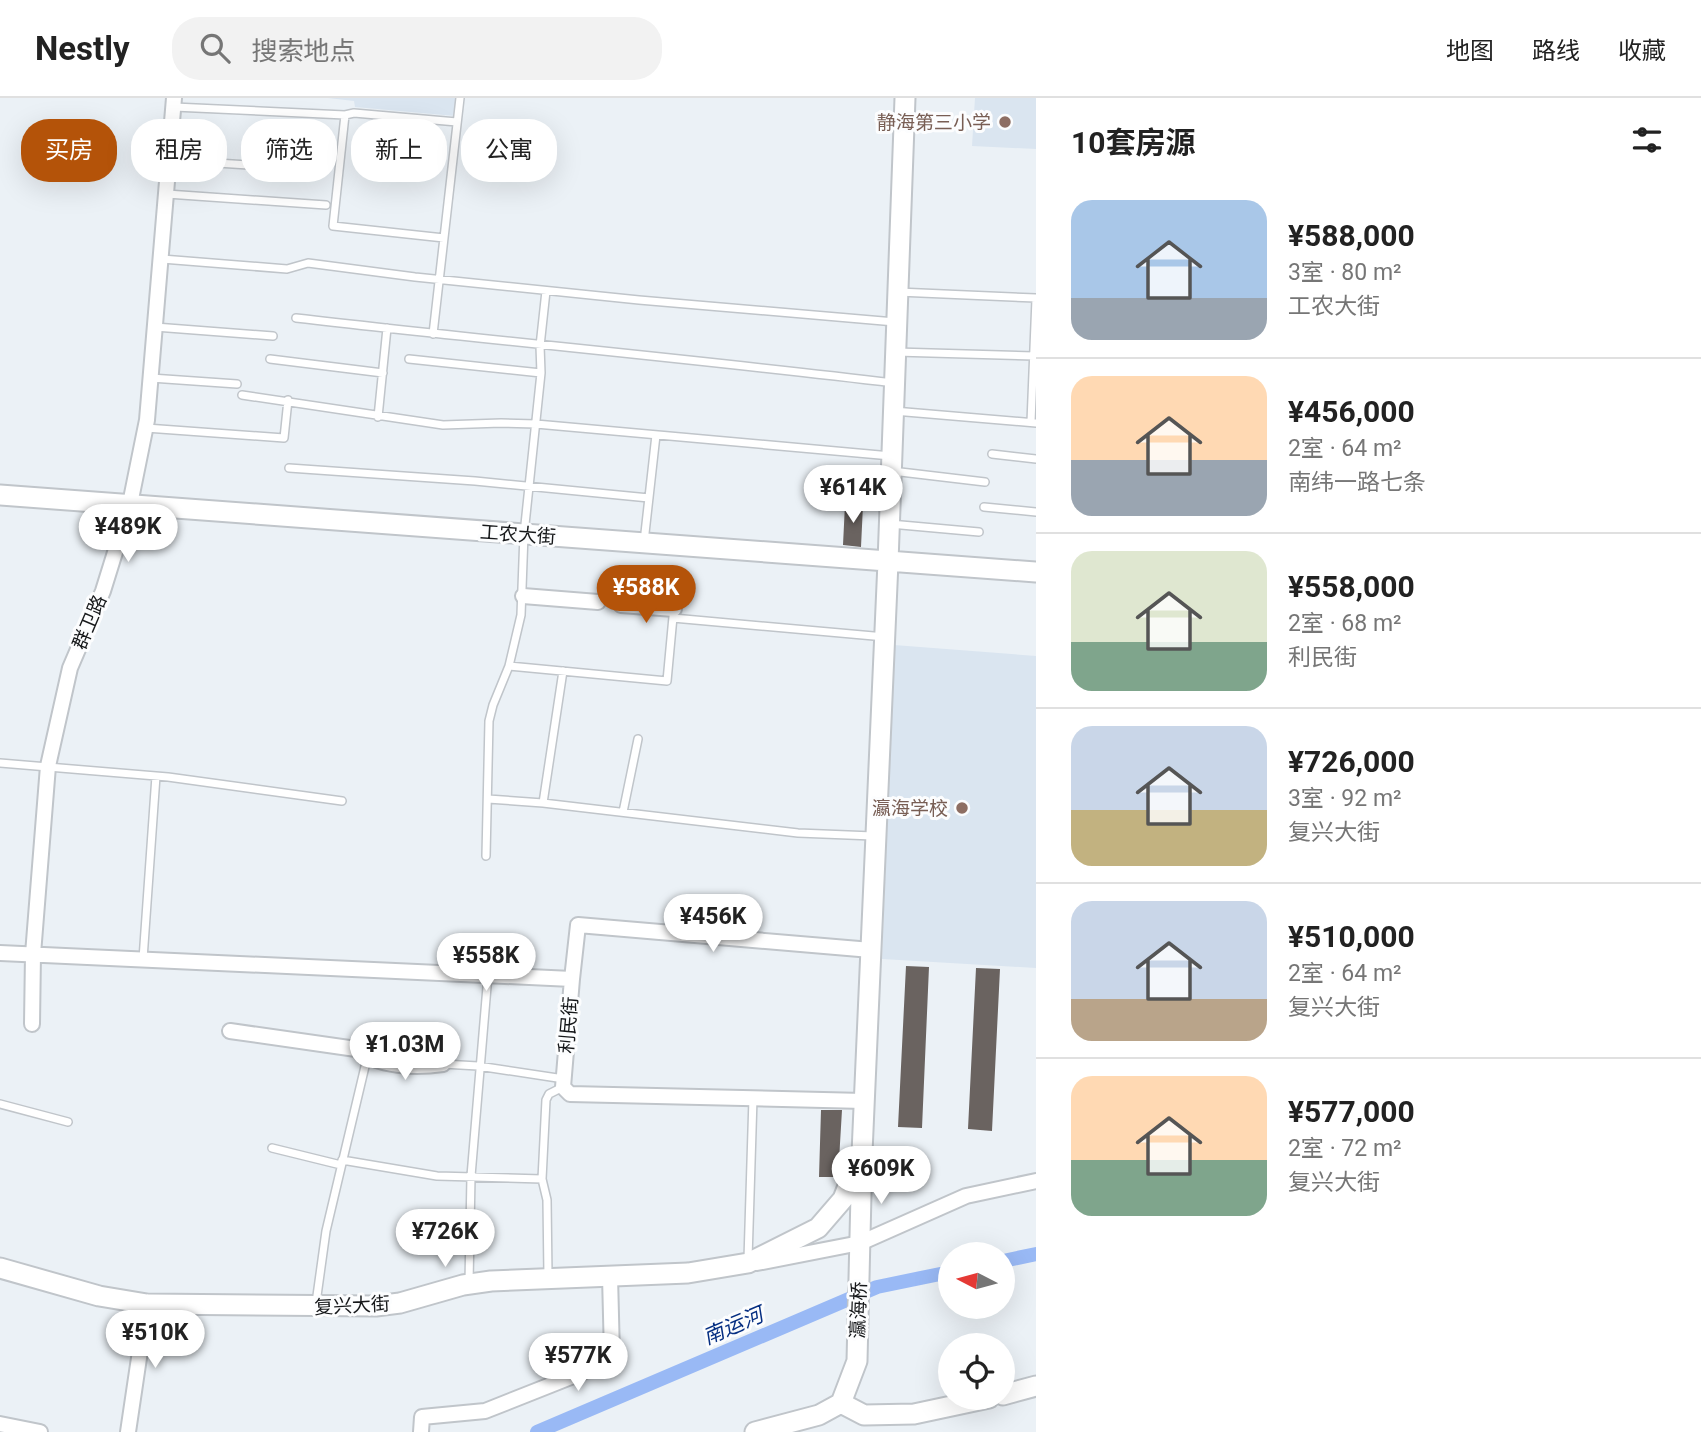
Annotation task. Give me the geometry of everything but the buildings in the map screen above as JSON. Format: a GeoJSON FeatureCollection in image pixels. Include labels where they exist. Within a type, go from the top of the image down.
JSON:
{"type":"FeatureCollection","features":[{"type":"Feature","properties":{"kind":"street","name":"瀛海桥"},"geometry":{"type":"LineString","coordinates":[[841,1404],[857,1361],[862,1153],[890,523],[905,98]]}},
{"type":"Feature","properties":{"kind":"street","name":"群卫路"},"geometry":{"type":"LineString","coordinates":[[32,1024],[33,954],[48,766],[70,668],[103,591],[130,505],[145,428],[151,378],[168,182]]}},
{"type":"Feature","properties":{"kind":"street","name":"工农大街"},"geometry":{"type":"LineString","coordinates":[[0,495],[1036,572]]}},
{"type":"Feature","properties":{"kind":"street"},"geometry":{"type":"LineString","coordinates":[[523,596],[597,602]]}},
{"type":"Feature","properties":{"kind":"street"},"geometry":{"type":"LineString","coordinates":[[621,605],[673,614]]}},
{"type":"Feature","properties":{"kind":"street"},"geometry":{"type":"LineString","coordinates":[[572,979],[578,925],[871,950]]}},
{"type":"Feature","properties":{"kind":"street","name":"利民街"},"geometry":{"type":"LineString","coordinates":[[0,953],[572,979],[563,1083]]}},
{"type":"Feature","properties":{"kind":"street"},"geometry":{"type":"LineString","coordinates":[[230,1031],[356,1049],[367,1058],[421,1067],[443,1065]]}},
{"type":"Feature","properties":{"kind":"street"},"geometry":{"type":"LineString","coordinates":[[563,1083],[570,1094],[864,1101]]}},
{"type":"Feature","properties":{"kind":"street","name":"复兴大街"},"geometry":{"type":"LineString","coordinates":[[0,1268],[99,1296],[147,1304],[315,1307],[376,1307],[491,1281],[688,1273],[748,1263],[818,1228],[843,1199],[862,1153]]}},
{"type":"Feature","properties":{"kind":"street"},"geometry":{"type":"LineString","coordinates":[[748,1263],[860,1251],[965,1196],[1036,1181]]}},
{"type":"Feature","properties":{"kind":"street"},"geometry":{"type":"LineString","coordinates":[[421,1432],[422,1417],[485,1411],[581,1373],[612,1355],[610,1276]]}},
{"type":"Feature","properties":{"kind":"street"},"geometry":{"type":"LineString","coordinates":[[128,1432],[147,1304]]}},
{"type":"Feature","properties":{"kind":"street"},"geometry":{"type":"LineString","coordinates":[[1015,1392],[1036,1387]]}},
{"type":"Feature","properties":{"kind":"street"},"geometry":{"type":"LineString","coordinates":[[755,1432],[819,1415],[841,1404],[864,1415],[914,1414],[938,1409]]}},
{"type":"Feature","properties":{"kind":"street"},"geometry":{"type":"LineString","coordinates":[[0,1424],[40,1432]]}},
{"type":"Feature","properties":{"kind":"lane"},"geometry":{"type":"LineString","coordinates":[[433,334],[460,98]]}},
{"type":"Feature","properties":{"kind":"lane"},"geometry":{"type":"LineString","coordinates":[[174,103],[457,122]]}},
{"type":"Feature","properties":{"kind":"lane"},"geometry":{"type":"LineString","coordinates":[[345,114],[333,226],[444,238]]}},
{"type":"Feature","properties":{"kind":"lane"},"geometry":{"type":"LineString","coordinates":[[167,194],[326,205]]}},
{"type":"Feature","properties":{"kind":"lane"},"geometry":{"type":"LineString","coordinates":[[162,259],[287,269],[308,263],[546,291],[896,322]]}},
{"type":"Feature","properties":{"kind":"lane"},"geometry":{"type":"LineString","coordinates":[[486,856],[489,721],[509,666],[521,615],[524,534],[541,373],[540,346],[546,291]]}},
{"type":"Feature","properties":{"kind":"lane"},"geometry":{"type":"LineString","coordinates":[[893,411],[1034,423],[1036,298],[897,292]]}},
{"type":"Feature","properties":{"kind":"lane"},"geometry":{"type":"LineString","coordinates":[[296,318],[540,346],[606,349],[894,383]]}},
{"type":"Feature","properties":{"kind":"lane"},"geometry":{"type":"LineString","coordinates":[[155,327],[273,336]]}},
{"type":"Feature","properties":{"kind":"lane"},"geometry":{"type":"LineString","coordinates":[[378,417],[387,328]]}},
{"type":"Feature","properties":{"kind":"lane"},"geometry":{"type":"LineString","coordinates":[[895,352],[1034,356]]}},
{"type":"Feature","properties":{"kind":"lane"},"geometry":{"type":"LineString","coordinates":[[270,359],[383,373]]}},
{"type":"Feature","properties":{"kind":"lane"},"geometry":{"type":"LineString","coordinates":[[409,359],[541,373]]}},
{"type":"Feature","properties":{"kind":"lane"},"geometry":{"type":"LineString","coordinates":[[151,378],[237,384]]}},
{"type":"Feature","properties":{"kind":"lane"},"geometry":{"type":"LineString","coordinates":[[242,395],[443,425],[501,422],[656,435],[892,464],[985,482]]}},
{"type":"Feature","properties":{"kind":"lane"},"geometry":{"type":"LineString","coordinates":[[145,428],[284,438],[288,400]]}},
{"type":"Feature","properties":{"kind":"lane"},"geometry":{"type":"LineString","coordinates":[[644,543],[656,435]]}},
{"type":"Feature","properties":{"kind":"lane"},"geometry":{"type":"LineString","coordinates":[[992,454],[1036,459]]}},
{"type":"Feature","properties":{"kind":"lane"},"geometry":{"type":"LineString","coordinates":[[289,468],[649,498]]}},
{"type":"Feature","properties":{"kind":"lane"},"geometry":{"type":"LineString","coordinates":[[984,507],[1036,512]]}},
{"type":"Feature","properties":{"kind":"lane"},"geometry":{"type":"LineString","coordinates":[[890,523],[979,532]]}},
{"type":"Feature","properties":{"kind":"lane"},"geometry":{"type":"LineString","coordinates":[[509,666],[667,681],[677,574]]}},
{"type":"Feature","properties":{"kind":"lane"},"geometry":{"type":"LineString","coordinates":[[673,614],[885,637]]}},
{"type":"Feature","properties":{"kind":"lane"},"geometry":{"type":"LineString","coordinates":[[543,803],[563,671]]}},
{"type":"Feature","properties":{"kind":"lane"},"geometry":{"type":"LineString","coordinates":[[623,812],[638,739]]}},
{"type":"Feature","properties":{"kind":"lane"},"geometry":{"type":"LineString","coordinates":[[0,763],[156,776],[342,801]]}},
{"type":"Feature","properties":{"kind":"lane"},"geometry":{"type":"LineString","coordinates":[[143,959],[156,776]]}},
{"type":"Feature","properties":{"kind":"lane"},"geometry":{"type":"LineString","coordinates":[[488,799],[798,833],[876,836]]}},
{"type":"Feature","properties":{"kind":"lane"},"geometry":{"type":"LineString","coordinates":[[469,1284],[471,1176],[478,1066],[488,975]]}},
{"type":"Feature","properties":{"kind":"lane"},"geometry":{"type":"LineString","coordinates":[[315,1307],[326,1231],[367,1058]]}},
{"type":"Feature","properties":{"kind":"lane"},"geometry":{"type":"LineString","coordinates":[[443,1065],[478,1066],[563,1083]]}},
{"type":"Feature","properties":{"kind":"lane"},"geometry":{"type":"LineString","coordinates":[[548,1280],[547,1200],[542,1178],[547,1100],[549,1094],[563,1083]]}},
{"type":"Feature","properties":{"kind":"lane"},"geometry":{"type":"LineString","coordinates":[[748,1263],[753,1098]]}},
{"type":"Feature","properties":{"kind":"lane"},"geometry":{"type":"LineString","coordinates":[[0,1104],[68,1122]]}},
{"type":"Feature","properties":{"kind":"lane"},"geometry":{"type":"LineString","coordinates":[[272,1148],[342,1163],[437,1175],[542,1178]]}},
{"type":"Feature","properties":{"kind":"shaded area"},"geometry":{"type":"Polygon","coordinates":[[[328,98],[457,98],[455,116],[355,107],[354,101],[328,98]]]}},
{"type":"Feature","properties":{"kind":"shaded area","name":"静海第三小学"},"geometry":{"type":"Polygon","coordinates":[[[975,98],[1036,98],[1036,149],[972,146],[975,98]]]}},
{"type":"Feature","properties":{"kind":"shaded area","name":"瀛海学校"},"geometry":{"type":"Polygon","coordinates":[[[894,645],[1036,656],[1036,968],[882,959],[894,645]]]}},
{"type":"Feature","properties":{"kind":"waterway","name":"南运河"},"geometry":{"type":"LineString","coordinates":[[1015,1258],[1036,1254]]}},
{"type":"Feature","properties":{"kind":"waterway","name":"南运河"},"geometry":{"type":"LineString","coordinates":[[537,1432],[877,1287],[938,1274]]}},
{"type":"Feature","properties":{"kind":"place","name":"静海第三小学"},"geometry":{"type":"Point","coordinates":[1005,122]}},
{"type":"Feature","properties":{"kind":"place","name":"瀛海学校"},"geometry":{"type":"Point","coordinates":[962,808]}}]}
